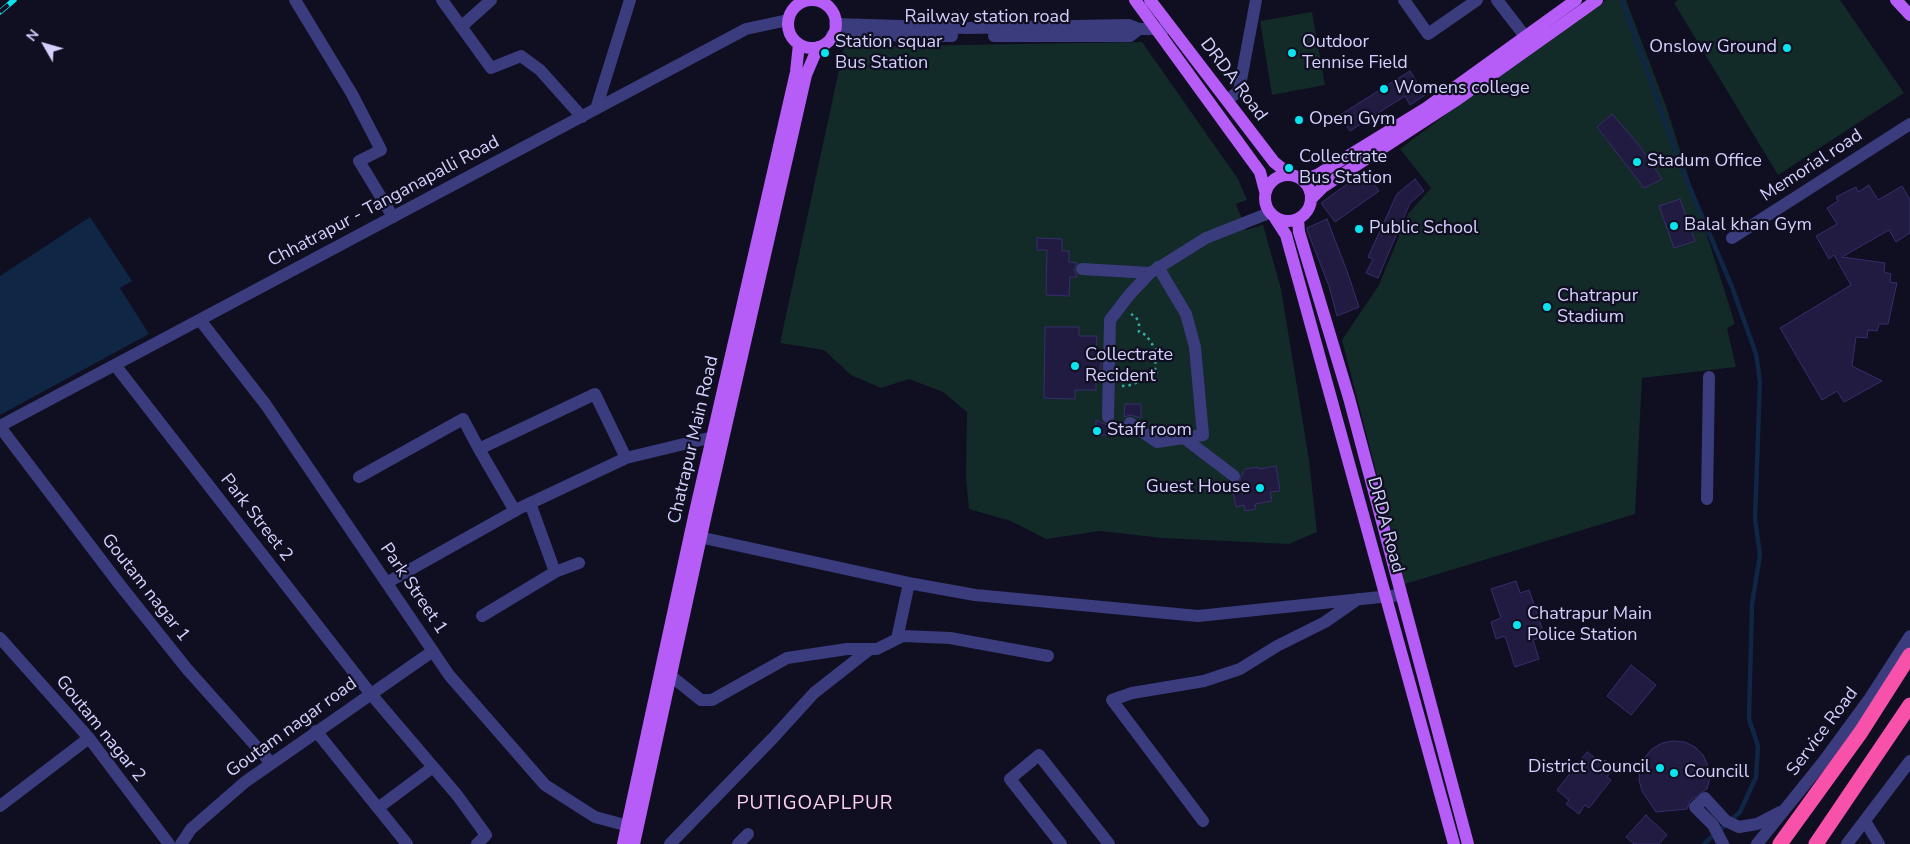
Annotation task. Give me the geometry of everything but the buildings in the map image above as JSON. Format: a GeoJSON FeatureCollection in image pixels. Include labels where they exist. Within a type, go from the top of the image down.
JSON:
{"type":"FeatureCollection","features":[{"type":"Feature","properties":{"kind":"highway"},"geometry":{"type":"LineString","coordinates":[[1780,844],[1861,732],[1910,656]]}},
{"type":"Feature","properties":{"kind":"highway"},"geometry":{"type":"LineString","coordinates":[[1816,844],[1910,705]]}},
{"type":"Feature","properties":{"kind":"main road"},"geometry":{"type":"LineString","coordinates":[[1135,0],[1260,172],[1266,191]]}},
{"type":"Feature","properties":{"kind":"main road"},"geometry":{"type":"LineString","coordinates":[[1576,0],[1528,41],[1455,101],[1323,186],[1311,200],[1305,214],[1298,219],[1288,222],[1272,215],[1264,198],[1266,191],[1278,177],[1296,178],[1317,175],[1426,108],[1528,41],[1597,0]]}},
{"type":"Feature","properties":{"kind":"main road"},"geometry":{"type":"LineString","coordinates":[[1896,0],[1910,15]]}},
{"type":"Feature","properties":{"kind":"main road"},"geometry":{"type":"LineString","coordinates":[[813,1],[831,10],[834,30],[825,44],[810,48],[799,44],[791,36],[788,20],[796,6],[813,1]]}},
{"type":"Feature","properties":{"kind":"main road","name":"DRDA Road"},"geometry":{"type":"LineString","coordinates":[[1151,1],[1274,162],[1296,178]]}},
{"type":"Feature","properties":{"kind":"main road","name":"Chatrapur Main Road"},"geometry":{"type":"LineString","coordinates":[[634,844],[633,828],[662,664],[696,536],[718,437],[796,72],[799,44]]}},
{"type":"Feature","properties":{"kind":"main road","name":"Chatrapur Main Road"},"geometry":{"type":"LineString","coordinates":[[718,437],[806,75],[818,47]]}},
{"type":"Feature","properties":{"kind":"main road"},"geometry":{"type":"LineString","coordinates":[[1296,178],[1310,192],[1311,200]]}},
{"type":"Feature","properties":{"kind":"main road","name":"DRDA Road"},"geometry":{"type":"LineString","coordinates":[[1272,215],[1286,235],[1454,844]]}},
{"type":"Feature","properties":{"kind":"main road","name":"DRDA Road"},"geometry":{"type":"LineString","coordinates":[[1298,219],[1300,232],[1348,398],[1465,843]]}},
{"type":"Feature","properties":{"kind":"main road","name":"Chatrapur Main Road"},"geometry":{"type":"LineString","coordinates":[[623,844],[633,828],[671,676],[696,536]]}},
{"type":"Feature","properties":{"kind":"street"},"geometry":{"type":"LineString","coordinates":[[295,0],[352,94],[382,150],[359,162],[393,217]]}},
{"type":"Feature","properties":{"kind":"street"},"geometry":{"type":"LineString","coordinates":[[442,0],[491,68],[521,56],[540,70],[582,117]]}},
{"type":"Feature","properties":{"kind":"street"},"geometry":{"type":"LineString","coordinates":[[461,27],[491,0]]}},
{"type":"Feature","properties":{"kind":"street"},"geometry":{"type":"LineString","coordinates":[[596,109],[630,0]]}},
{"type":"Feature","properties":{"kind":"street"},"geometry":{"type":"LineString","coordinates":[[1227,100],[1239,91],[1256,0]]}},
{"type":"Feature","properties":{"kind":"street"},"geometry":{"type":"LineString","coordinates":[[1404,0],[1428,34],[1477,0]]}},
{"type":"Feature","properties":{"kind":"street"},"geometry":{"type":"LineString","coordinates":[[1497,0],[1528,41]]}},
{"type":"Feature","properties":{"kind":"street","name":"Chhatrapur - Tanganapalli Road"},"geometry":{"type":"LineString","coordinates":[[0,427],[746,29],[788,20]]}},
{"type":"Feature","properties":{"kind":"street","name":"Railway station road"},"geometry":{"type":"LineString","coordinates":[[834,30],[1129,25],[1139,29],[1172,29]]}},
{"type":"Feature","properties":{"kind":"street","name":"Memorial road"},"geometry":{"type":"LineString","coordinates":[[1732,238],[1910,124]]}},
{"type":"Feature","properties":{"kind":"street"},"geometry":{"type":"LineString","coordinates":[[1108,417],[1110,320],[1120,306],[1154,270],[1206,238],[1272,215]]}},
{"type":"Feature","properties":{"kind":"street"},"geometry":{"type":"LineString","coordinates":[[1082,269],[1154,270]]}},
{"type":"Feature","properties":{"kind":"street"},"geometry":{"type":"LineString","coordinates":[[1130,423],[1158,442],[1202,435],[1195,347],[1186,314],[1154,270]]}},
{"type":"Feature","properties":{"kind":"street","name":"Park Street 1"},"geometry":{"type":"LineString","coordinates":[[200,320],[266,405],[449,674],[545,785],[595,817],[633,828]]}},
{"type":"Feature","properties":{"kind":"street","name":"Park Street 2"},"geometry":{"type":"LineString","coordinates":[[115,365],[370,693],[433,767],[486,835],[477,844]]}},
{"type":"Feature","properties":{"kind":"street"},"geometry":{"type":"LineString","coordinates":[[1706,499],[1710,377]]}},
{"type":"Feature","properties":{"kind":"street"},"geometry":{"type":"LineString","coordinates":[[479,449],[595,394],[626,458]]}},
{"type":"Feature","properties":{"kind":"street"},"geometry":{"type":"LineString","coordinates":[[359,477],[463,419],[514,510]]}},
{"type":"Feature","properties":{"kind":"street","name":"Goutam nagar 1"},"geometry":{"type":"LineString","coordinates":[[0,427],[187,669],[271,763]]}},
{"type":"Feature","properties":{"kind":"street"},"geometry":{"type":"LineString","coordinates":[[388,582],[514,510],[626,458],[718,437]]}},
{"type":"Feature","properties":{"kind":"street"},"geometry":{"type":"LineString","coordinates":[[1184,438],[1234,476]]}},
{"type":"Feature","properties":{"kind":"street"},"geometry":{"type":"LineString","coordinates":[[530,503],[556,572]]}},
{"type":"Feature","properties":{"kind":"street"},"geometry":{"type":"LineString","coordinates":[[696,536],[975,595],[1198,616],[1361,597],[1400,595]]}},
{"type":"Feature","properties":{"kind":"street"},"geometry":{"type":"LineString","coordinates":[[482,616],[556,572],[580,563]]}},
{"type":"Feature","properties":{"kind":"street"},"geometry":{"type":"LineString","coordinates":[[897,639],[909,582]]}},
{"type":"Feature","properties":{"kind":"street"},"geometry":{"type":"LineString","coordinates":[[1203,821],[1112,700],[1132,693],[1204,681],[1240,669],[1278,646],[1325,622],[1361,597]]}},
{"type":"Feature","properties":{"kind":"street"},"geometry":{"type":"LineString","coordinates":[[662,664],[671,676],[701,700],[712,700],[787,658],[816,653],[877,649],[903,636],[950,638],[1048,656]]}},
{"type":"Feature","properties":{"kind":"street","name":"Service Road"},"geometry":{"type":"LineString","coordinates":[[1757,844],[1870,698],[1910,636]]}},
{"type":"Feature","properties":{"kind":"street","name":"Goutam nagar 2"},"geometry":{"type":"LineString","coordinates":[[0,638],[89,738],[169,844]]}},
{"type":"Feature","properties":{"kind":"street"},"geometry":{"type":"LineString","coordinates":[[670,844],[814,693],[870,649]]}},
{"type":"Feature","properties":{"kind":"street","name":"Goutam nagar road"},"geometry":{"type":"LineString","coordinates":[[181,844],[191,829],[245,782],[370,693],[433,651]]}},
{"type":"Feature","properties":{"kind":"street"},"geometry":{"type":"LineString","coordinates":[[316,731],[407,844]]}},
{"type":"Feature","properties":{"kind":"street"},"geometry":{"type":"LineString","coordinates":[[0,806],[89,738]]}},
{"type":"Feature","properties":{"kind":"street"},"geometry":{"type":"LineString","coordinates":[[1061,844],[1010,779],[1039,755],[1109,844]]}},
{"type":"Feature","properties":{"kind":"street"},"geometry":{"type":"LineString","coordinates":[[1847,844],[1910,761]]}},
{"type":"Feature","properties":{"kind":"street"},"geometry":{"type":"LineString","coordinates":[[378,808],[433,767]]}},
{"type":"Feature","properties":{"kind":"street"},"geometry":{"type":"LineString","coordinates":[[1719,836],[1695,807],[1704,798],[1728,821],[1739,827],[1758,824],[1789,805]]}},
{"type":"Feature","properties":{"kind":"street"},"geometry":{"type":"LineString","coordinates":[[1865,821],[1879,844]]}},
{"type":"Feature","properties":{"kind":"street"},"geometry":{"type":"LineString","coordinates":[[738,844],[748,834]]}},
{"type":"Feature","properties":{"kind":"path"},"geometry":{"type":"LineString","coordinates":[[1108,386],[1132,385],[1156,372],[1156,350],[1146,335],[1138,332],[1136,317],[1120,306]]}},
{"type":"Feature","properties":{"kind":"green space","name":"Chatrapur Stadium"},"geometry":{"type":"Polygon","coordinates":[[[1606,0],[1626,0],[1666,106],[1735,324],[1727,328],[1736,367],[1642,378],[1635,514],[1405,584],[1342,340],[1379,285],[1408,214],[1431,188],[1400,149],[1526,54],[1606,0]]]}},
{"type":"Feature","properties":{"kind":"green space","name":"Onslow Ground"},"geometry":{"type":"Polygon","coordinates":[[[1678,0],[1840,0],[1904,93],[1778,175],[1674,3],[1678,0]]]}},
{"type":"Feature","properties":{"kind":"green space","name":"Outdoor Tennise Field"},"geometry":{"type":"Polygon","coordinates":[[[1312,12],[1325,85],[1272,95],[1260,21],[1312,12]]]}},
{"type":"Feature","properties":{"kind":"green space"},"geometry":{"type":"Polygon","coordinates":[[[1142,42],[1238,179],[1247,200],[1236,204],[1246,230],[1263,225],[1281,289],[1309,460],[1317,532],[1289,544],[1162,538],[1100,531],[1046,539],[1011,521],[969,509],[966,478],[967,412],[943,392],[909,379],[881,388],[851,375],[824,350],[780,343],[844,47],[1142,42]]]}},
{"type":"Feature","properties":{"kind":"water"},"geometry":{"type":"Polygon","coordinates":[[[90,217],[132,281],[120,288],[149,334],[0,415],[0,276],[90,217]]]}},
{"type":"Feature","properties":{"kind":"waterway"},"geometry":{"type":"LineString","coordinates":[[1622,0],[1682,169],[1732,287],[1756,354],[1760,381],[1755,519],[1760,555],[1752,604],[1749,719],[1758,746],[1756,777],[1740,812],[1704,844]]}},
{"type":"Feature","properties":{"kind":"railway"},"geometry":{"type":"LineString","coordinates":[[0,12],[14,0]]}},
{"type":"Feature","properties":{"kind":"place","name":"Onslow Ground"},"geometry":{"type":"Point","coordinates":[1787,48]}},
{"type":"Feature","properties":{"kind":"place","name":"Station squar Bus Station"},"geometry":{"type":"Point","coordinates":[825,53]}},
{"type":"Feature","properties":{"kind":"place","name":"Outdoor Tennise Field"},"geometry":{"type":"Point","coordinates":[1292,53]}},
{"type":"Feature","properties":{"kind":"place","name":"Womens college"},"geometry":{"type":"Point","coordinates":[1384,89]}},
{"type":"Feature","properties":{"kind":"place","name":"Open Gym"},"geometry":{"type":"Point","coordinates":[1299,120]}},
{"type":"Feature","properties":{"kind":"place","name":"Stadum Office"},"geometry":{"type":"Point","coordinates":[1637,162]}},
{"type":"Feature","properties":{"kind":"place","name":"Collectrate Bus Station"},"geometry":{"type":"Point","coordinates":[1289,168]}},
{"type":"Feature","properties":{"kind":"place","name":"Balal khan Gym"},"geometry":{"type":"Point","coordinates":[1674,226]}},
{"type":"Feature","properties":{"kind":"place","name":"Public School"},"geometry":{"type":"Point","coordinates":[1359,229]}},
{"type":"Feature","properties":{"kind":"place","name":"Chatrapur Stadium"},"geometry":{"type":"Point","coordinates":[1547,307]}},
{"type":"Feature","properties":{"kind":"place","name":"Collectrate Recident"},"geometry":{"type":"Point","coordinates":[1075,366]}},
{"type":"Feature","properties":{"kind":"place","name":"Staff room"},"geometry":{"type":"Point","coordinates":[1097,431]}},
{"type":"Feature","properties":{"kind":"place","name":"Guest House"},"geometry":{"type":"Point","coordinates":[1260,488]}},
{"type":"Feature","properties":{"kind":"place","name":"Chatrapur Main Police Station"},"geometry":{"type":"Point","coordinates":[1517,625]}},
{"type":"Feature","properties":{"kind":"place","name":"District Council"},"geometry":{"type":"Point","coordinates":[1660,768]}},
{"type":"Feature","properties":{"kind":"place","name":"Councill"},"geometry":{"type":"Point","coordinates":[1674,773]}},
{"type":"Feature","properties":{"kind":"district","name":"PUTIGOAPLPUR"},"geometry":{"type":"Point","coordinates":[815,804]}}]}
